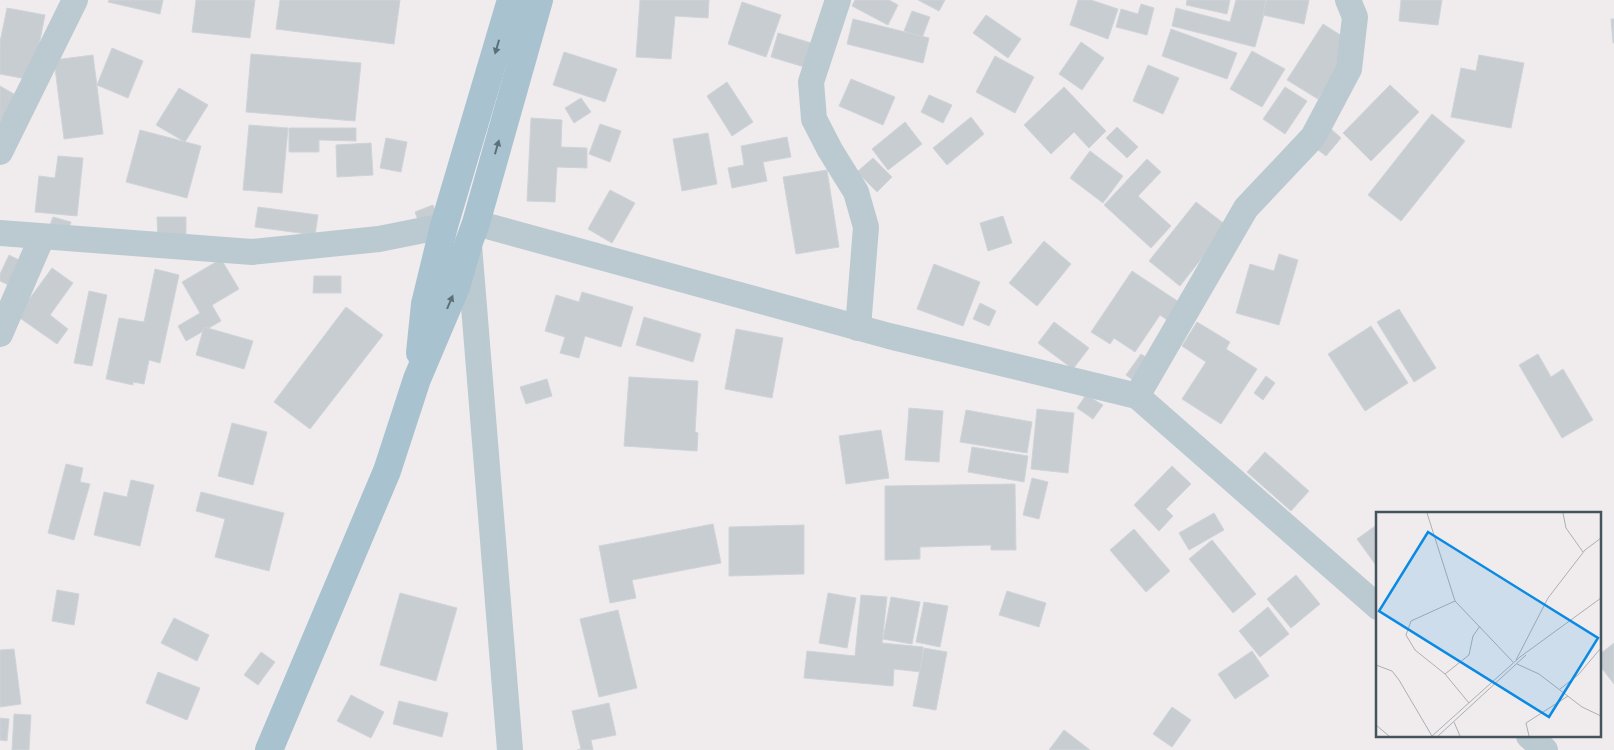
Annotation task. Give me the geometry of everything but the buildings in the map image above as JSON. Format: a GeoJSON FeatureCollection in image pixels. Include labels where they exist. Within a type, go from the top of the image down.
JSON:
{"type":"FeatureCollection","features":[{"type":"Feature","properties":{"kind":"main road"},"geometry":{"type":"LineString","coordinates":[[418,379],[425,304],[444,226],[511,0]]}},
{"type":"Feature","properties":{"kind":"main road"},"geometry":{"type":"LineString","coordinates":[[269,750],[387,471],[418,379],[456,287],[539,0]]}},
{"type":"Feature","properties":{"kind":"street"},"geometry":{"type":"LineString","coordinates":[[0,152],[76,0]]}},
{"type":"Feature","properties":{"kind":"street"},"geometry":{"type":"LineString","coordinates":[[838,0],[811,82],[814,119],[830,150],[856,192],[866,227],[858,328]]}},
{"type":"Feature","properties":{"kind":"street"},"geometry":{"type":"LineString","coordinates":[[1137,396],[1246,208],[1313,137],[1345,78],[1349,69],[1355,17],[1348,0]]}},
{"type":"Feature","properties":{"kind":"street"},"geometry":{"type":"LineString","coordinates":[[0,233],[252,252],[379,239],[444,226]]}},
{"type":"Feature","properties":{"kind":"street"},"geometry":{"type":"LineString","coordinates":[[510,750],[473,232],[1137,396],[1376,606]]}},
{"type":"Feature","properties":{"kind":"street"},"geometry":{"type":"LineString","coordinates":[[0,334],[42,237]]}},
{"type":"Feature","properties":{"kind":"street"},"geometry":{"type":"LineString","coordinates":[[1531,738],[1545,750]]}}]}
